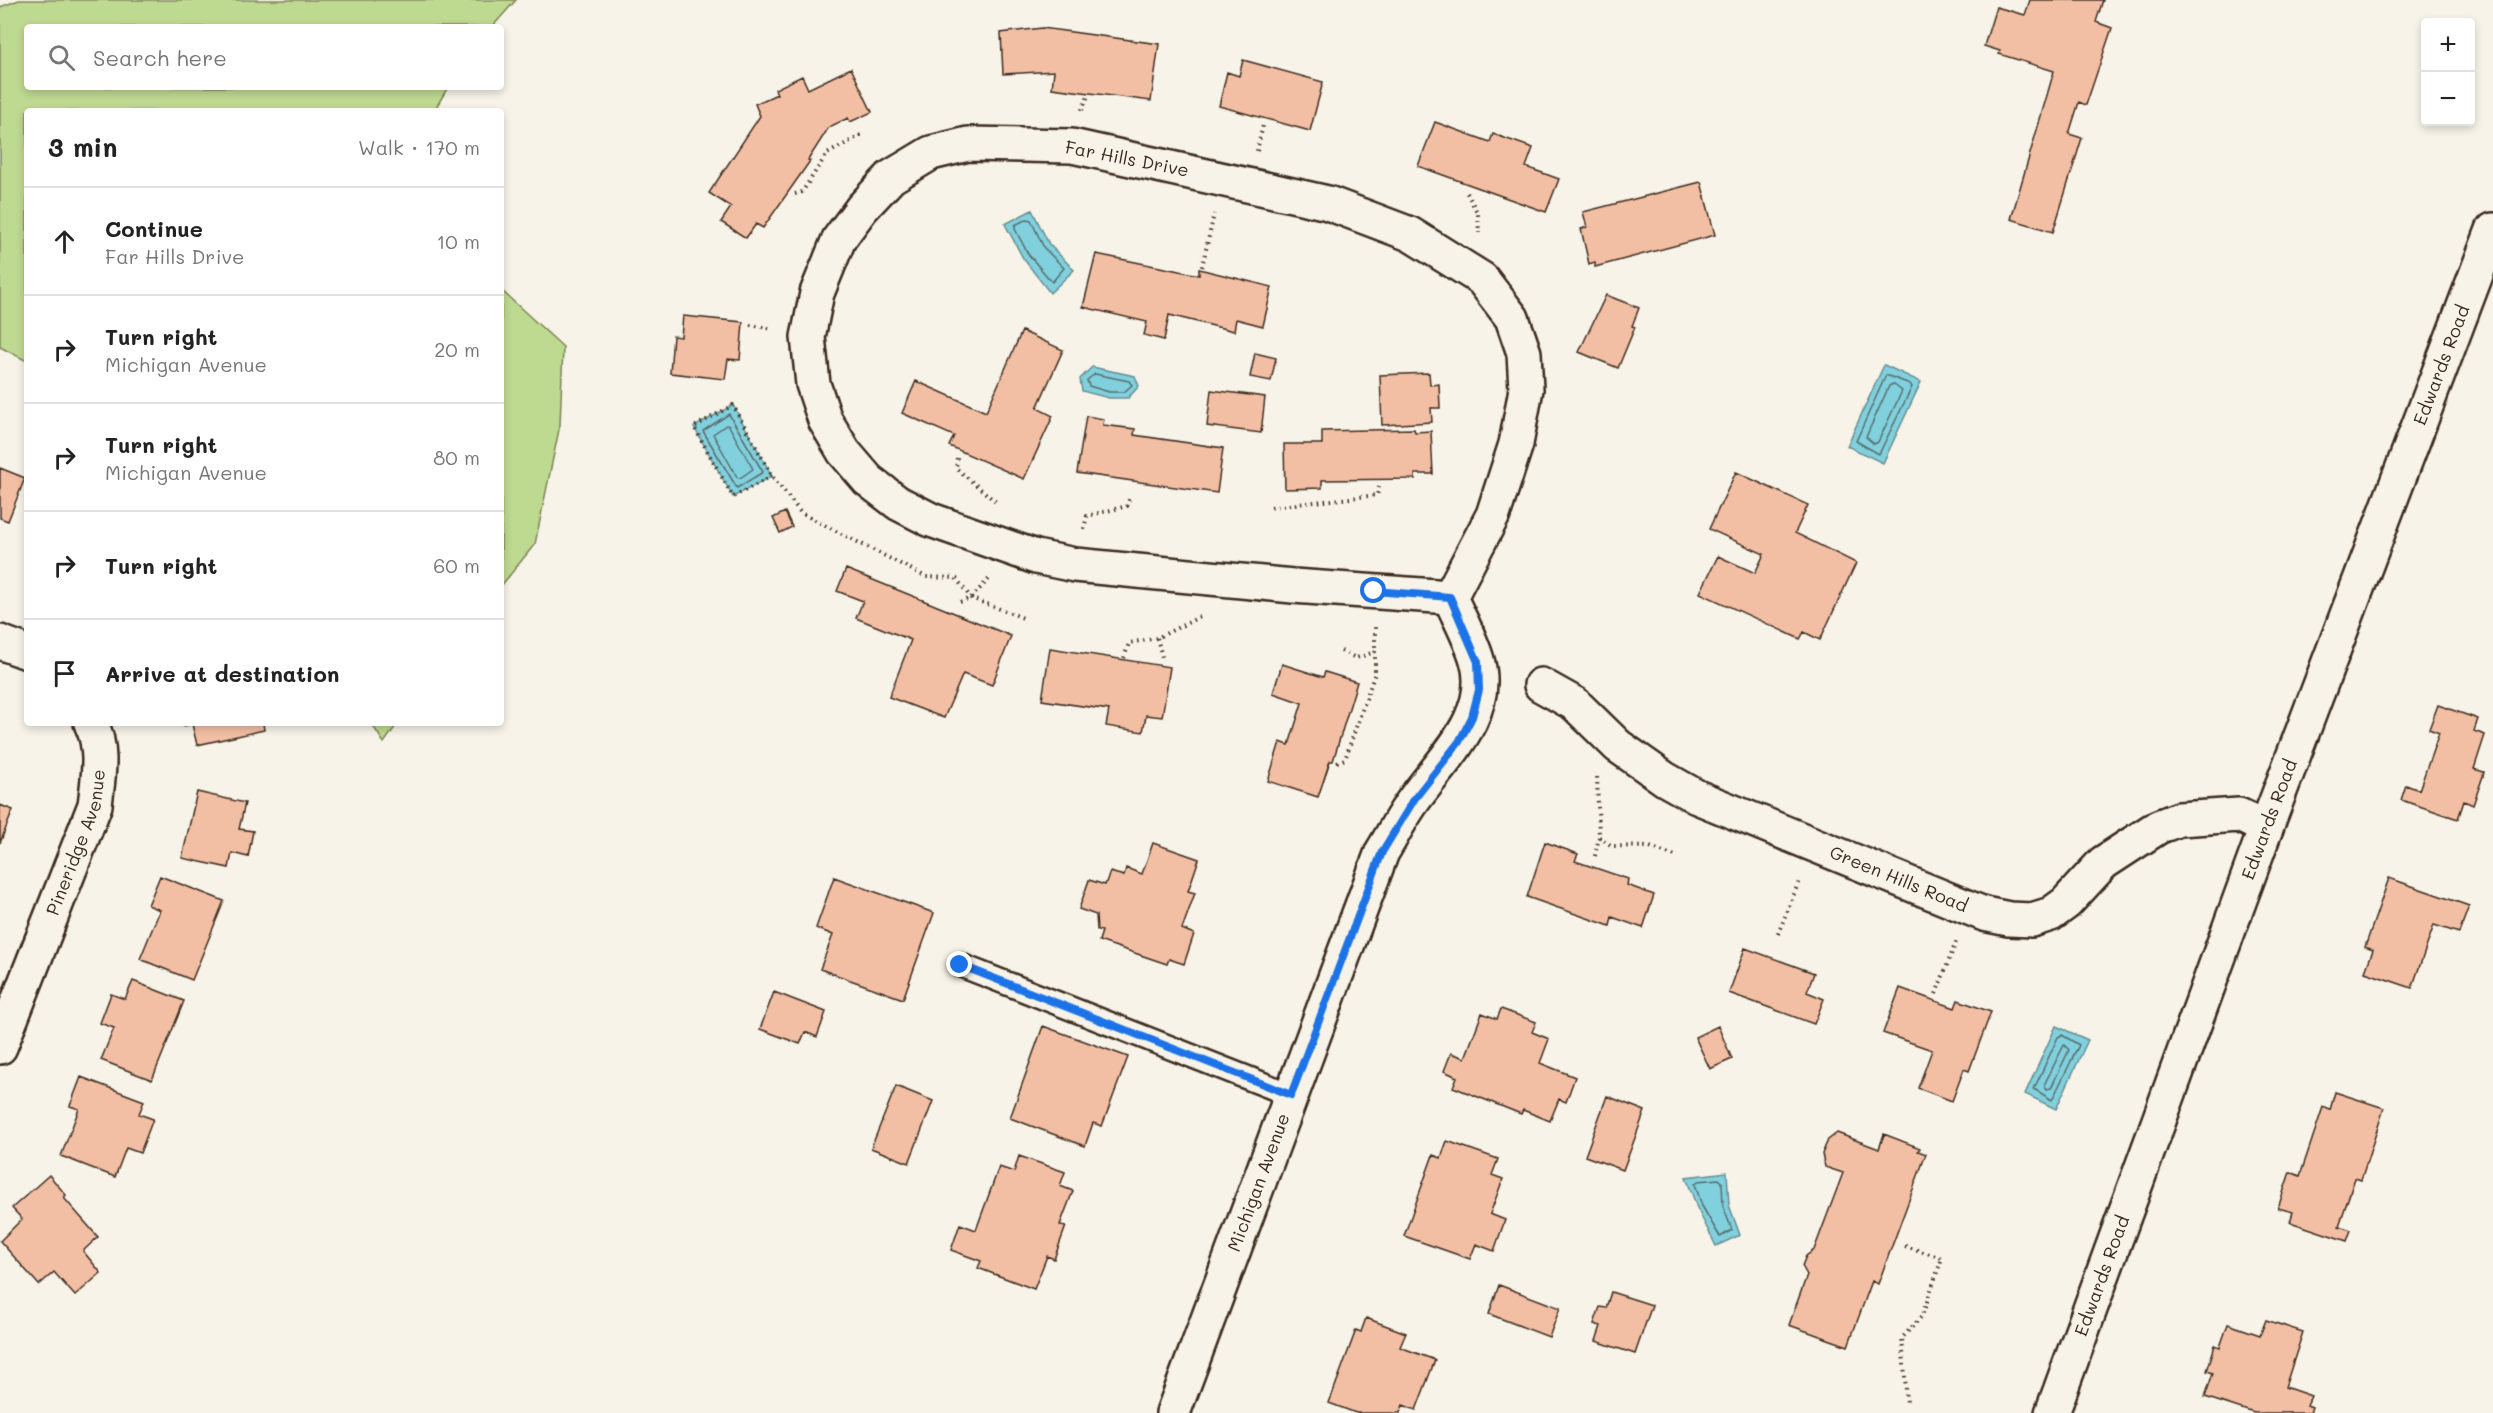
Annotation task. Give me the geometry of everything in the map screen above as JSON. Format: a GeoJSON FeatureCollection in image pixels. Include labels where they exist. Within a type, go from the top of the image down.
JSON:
{"type":"FeatureCollection","features":[{"type":"Feature","properties":{"kind":"street","name":"Far Hills Drive"},"geometry":{"type":"LineString","coordinates":[[968,144],[1072,146],[1328,203],[1410,234],[1482,279],[1512,318],[1524,353],[1526,389],[1516,444],[1493,515],[1450,597],[1075,565],[1036,557],[931,520],[898,503],[868,480],[844,452],[825,420],[813,384],[808,337],[817,293],[839,239],[862,208],[891,177],[931,153],[968,144]]}},
{"type":"Feature","properties":{"kind":"street","name":"Edwards Road"},"geometry":{"type":"LineString","coordinates":[[2052,1413],[2266,828],[2493,230]]}},
{"type":"Feature","properties":{"kind":"street","name":"Michigan Avenue"},"geometry":{"type":"LineString","coordinates":[[1173,1413],[1382,852],[1415,798],[1459,742],[1472,717],[1479,690],[1478,662],[1450,597]]}},
{"type":"Feature","properties":{"kind":"street"},"geometry":{"type":"LineString","coordinates":[[0,642],[24,651]]}},
{"type":"Feature","properties":{"kind":"street","name":"Green Hills Road"},"geometry":{"type":"LineString","coordinates":[[1541,685],[1575,704],[1618,746],[1665,779],[1697,797],[1984,914],[2009,919],[2032,920],[2051,914],[2066,903],[2103,863],[2158,827],[2179,819],[2238,815],[2266,828]]}},
{"type":"Feature","properties":{"kind":"street","name":"Pineridge Avenue"},"geometry":{"type":"LineString","coordinates":[[0,1047],[94,805],[100,767],[92,726]]}},
{"type":"Feature","properties":{"kind":"lane"},"geometry":{"type":"LineString","coordinates":[[960,965],[1291,1095]]}},
{"type":"Feature","properties":{"kind":"path"},"geometry":{"type":"LineString","coordinates":[[795,194],[802,192],[827,154],[861,135]]}},
{"type":"Feature","properties":{"kind":"path"},"geometry":{"type":"LineString","coordinates":[[1202,267],[1222,178]]}},
{"type":"Feature","properties":{"kind":"path"},"geometry":{"type":"LineString","coordinates":[[772,476],[733,497],[694,427],[733,405],[772,476],[801,513],[926,577],[956,578],[971,598],[1026,619]]}},
{"type":"Feature","properties":{"kind":"path"},"geometry":{"type":"LineString","coordinates":[[1270,507],[1377,495],[1379,487]]}},
{"type":"Feature","properties":{"kind":"path"},"geometry":{"type":"LineString","coordinates":[[1075,565],[1087,516],[1127,506],[1130,496]]}},
{"type":"Feature","properties":{"kind":"path"},"geometry":{"type":"LineString","coordinates":[[1337,762],[1345,759],[1375,673],[1374,591]]}},
{"type":"Feature","properties":{"kind":"path"},"geometry":{"type":"LineString","coordinates":[[1124,658],[1129,644],[1157,638],[1205,614]]}},
{"type":"Feature","properties":{"kind":"path"},"geometry":{"type":"LineString","coordinates":[[1157,638],[1163,661]]}},
{"type":"Feature","properties":{"kind":"path"},"geometry":{"type":"LineString","coordinates":[[1341,651],[1356,658],[1375,652]]}},
{"type":"Feature","properties":{"kind":"path"},"geometry":{"type":"LineString","coordinates":[[1595,856],[1599,837],[1597,775],[1618,746]]}},
{"type":"Feature","properties":{"kind":"path"},"geometry":{"type":"LineString","coordinates":[[1599,837],[1612,846],[1650,847],[1675,856]]}},
{"type":"Feature","properties":{"kind":"path"},"geometry":{"type":"LineString","coordinates":[[1778,934],[1814,845]]}},
{"type":"Feature","properties":{"kind":"path"},"geometry":{"type":"LineString","coordinates":[[1936,994],[1957,938]]}},
{"type":"Feature","properties":{"kind":"path"},"geometry":{"type":"LineString","coordinates":[[1905,1246],[1942,1257],[1922,1316],[1902,1338],[1907,1403]]}},
{"type":"Feature","properties":{"kind":"green space"},"geometry":{"type":"Polygon","coordinates":[[[19,0],[516,0],[495,24],[24,24],[24,90],[446,90],[436,108],[24,108],[24,359],[0,347],[0,7],[19,0]]]}},
{"type":"Feature","properties":{"kind":"green space"},"geometry":{"type":"Polygon","coordinates":[[[504,293],[563,347],[560,425],[535,544],[504,582],[504,293]]]}},
{"type":"Feature","properties":{"kind":"green space"},"geometry":{"type":"Polygon","coordinates":[[[373,726],[396,726],[384,743],[373,726]]]}},
{"type":"Feature","properties":{"kind":"water"},"geometry":{"type":"Polygon","coordinates":[[[1032,210],[1049,244],[1074,270],[1050,293],[1023,258],[1005,224],[1032,210]]]}},
{"type":"Feature","properties":{"kind":"water"},"geometry":{"type":"Polygon","coordinates":[[[1884,365],[1921,382],[1883,463],[1847,446],[1884,365]]]}},
{"type":"Feature","properties":{"kind":"water"},"geometry":{"type":"Polygon","coordinates":[[[1092,367],[1135,376],[1139,386],[1128,398],[1109,398],[1082,391],[1080,379],[1092,367]]]}},
{"type":"Feature","properties":{"kind":"water"},"geometry":{"type":"Polygon","coordinates":[[[733,405],[772,476],[733,497],[694,427],[733,405]]]}},
{"type":"Feature","properties":{"kind":"water"},"geometry":{"type":"Polygon","coordinates":[[[2056,1026],[2088,1040],[2056,1109],[2025,1094],[2056,1026]]]}},
{"type":"Feature","properties":{"kind":"water"},"geometry":{"type":"Polygon","coordinates":[[[1727,1172],[1729,1205],[1740,1235],[1716,1246],[1697,1208],[1686,1177],[1727,1172]]]}},
{"type":"Feature","properties":{"kind":"building"},"geometry":{"type":"Polygon","coordinates":[[[2030,0],[2103,0],[2096,22],[2112,28],[2086,105],[2079,102],[2069,134],[2082,138],[2053,232],[2011,219],[2054,71],[1999,54],[2000,51],[1984,46],[1996,7],[2025,15],[2030,0]]]}},
{"type":"Feature","properties":{"kind":"building"},"geometry":{"type":"Polygon","coordinates":[[[1042,28],[1159,44],[1151,101],[1052,88],[1054,71],[1003,74],[1001,33],[1042,28]]]}},
{"type":"Feature","properties":{"kind":"building"},"geometry":{"type":"Polygon","coordinates":[[[1243,60],[1323,82],[1310,131],[1219,106],[1227,72],[1239,76],[1243,60]]]}},
{"type":"Feature","properties":{"kind":"building"},"geometry":{"type":"Polygon","coordinates":[[[851,68],[872,112],[850,122],[848,118],[829,127],[808,160],[810,161],[763,228],[756,224],[746,238],[721,222],[731,207],[709,193],[760,116],[755,104],[777,94],[775,89],[802,76],[808,89],[851,68]]]}},
{"type":"Feature","properties":{"kind":"building"},"geometry":{"type":"Polygon","coordinates":[[[1435,122],[1490,142],[1493,134],[1533,148],[1526,167],[1559,179],[1546,212],[1418,166],[1435,122]]]}},
{"type":"Feature","properties":{"kind":"building"},"geometry":{"type":"Polygon","coordinates":[[[1701,182],[1715,235],[1595,267],[1595,262],[1589,264],[1581,229],[1587,227],[1583,212],[1701,182]]]}},
{"type":"Feature","properties":{"kind":"building"},"geometry":{"type":"Polygon","coordinates":[[[1096,254],[1199,275],[1199,269],[1272,287],[1263,326],[1236,319],[1234,331],[1169,315],[1164,340],[1144,335],[1147,322],[1083,307],[1096,254]]]}},
{"type":"Feature","properties":{"kind":"building"},"geometry":{"type":"Polygon","coordinates":[[[1606,295],[1639,308],[1632,326],[1635,327],[1618,368],[1579,352],[1606,295]]]}},
{"type":"Feature","properties":{"kind":"building"},"geometry":{"type":"Polygon","coordinates":[[[683,316],[743,322],[740,360],[728,359],[725,379],[670,373],[673,336],[681,337],[683,316]]]}},
{"type":"Feature","properties":{"kind":"building"},"geometry":{"type":"Polygon","coordinates":[[[1022,331],[1063,350],[1037,408],[1053,416],[1024,479],[949,446],[954,436],[902,413],[916,381],[986,412],[1022,331]]]}},
{"type":"Feature","properties":{"kind":"building"},"geometry":{"type":"Polygon","coordinates":[[[1255,353],[1276,358],[1271,381],[1250,377],[1255,353]]]}},
{"type":"Feature","properties":{"kind":"building"},"geometry":{"type":"Polygon","coordinates":[[[1429,373],[1430,385],[1439,384],[1440,408],[1431,408],[1432,422],[1382,425],[1380,375],[1429,373]]]}},
{"type":"Feature","properties":{"kind":"building"},"geometry":{"type":"Polygon","coordinates":[[[1211,390],[1265,397],[1261,433],[1207,426],[1211,390]]]}},
{"type":"Feature","properties":{"kind":"building"},"geometry":{"type":"Polygon","coordinates":[[[1086,416],[1104,419],[1103,425],[1135,429],[1134,435],[1223,448],[1217,493],[1077,473],[1086,416]]]}},
{"type":"Feature","properties":{"kind":"building"},"geometry":{"type":"Polygon","coordinates":[[[1414,429],[1415,432],[1431,431],[1433,474],[1415,474],[1415,479],[1322,480],[1322,488],[1285,489],[1284,444],[1322,444],[1322,431],[1414,429]]]}},
{"type":"Feature","properties":{"kind":"building"},"geometry":{"type":"Polygon","coordinates":[[[0,468],[24,478],[24,481],[8,521],[0,518],[0,468]]]}},
{"type":"Feature","properties":{"kind":"building"},"geometry":{"type":"Polygon","coordinates":[[[1736,472],[1808,505],[1795,533],[1856,563],[1820,640],[1804,632],[1800,639],[1700,593],[1718,556],[1755,573],[1764,554],[1709,529],[1736,472]]]}},
{"type":"Feature","properties":{"kind":"building"},"geometry":{"type":"Polygon","coordinates":[[[785,512],[792,527],[780,533],[773,518],[785,512]]]}},
{"type":"Feature","properties":{"kind":"building"},"geometry":{"type":"Polygon","coordinates":[[[846,569],[1011,636],[992,685],[963,674],[944,718],[889,697],[911,640],[856,618],[863,601],[837,591],[846,569]]]}},
{"type":"Feature","properties":{"kind":"building"},"geometry":{"type":"Polygon","coordinates":[[[1050,648],[1170,667],[1162,717],[1146,715],[1143,732],[1106,726],[1109,710],[1042,700],[1050,648]]]}},
{"type":"Feature","properties":{"kind":"building"},"geometry":{"type":"Polygon","coordinates":[[[1282,664],[1323,677],[1325,672],[1357,682],[1333,761],[1330,761],[1318,797],[1268,781],[1280,742],[1289,745],[1302,703],[1273,693],[1282,664]]]}},
{"type":"Feature","properties":{"kind":"building"},"geometry":{"type":"Polygon","coordinates":[[[2438,705],[2478,719],[2474,731],[2485,735],[2474,769],[2484,772],[2483,776],[2473,805],[2464,801],[2458,819],[2401,800],[2406,785],[2419,790],[2439,733],[2429,729],[2438,705]]]}},
{"type":"Feature","properties":{"kind":"building"},"geometry":{"type":"Polygon","coordinates":[[[192,726],[263,726],[264,730],[197,745],[192,726]]]}},
{"type":"Feature","properties":{"kind":"building"},"geometry":{"type":"Polygon","coordinates":[[[197,792],[245,803],[239,829],[253,831],[248,857],[232,853],[229,868],[182,858],[197,792]]]}},
{"type":"Feature","properties":{"kind":"building"},"geometry":{"type":"Polygon","coordinates":[[[0,805],[13,810],[0,843],[0,805]]]}},
{"type":"Feature","properties":{"kind":"building"},"geometry":{"type":"Polygon","coordinates":[[[1545,842],[1578,854],[1575,861],[1628,879],[1627,885],[1654,895],[1643,928],[1612,917],[1610,926],[1527,897],[1545,842]]]}},
{"type":"Feature","properties":{"kind":"building"},"geometry":{"type":"Polygon","coordinates":[[[1153,843],[1199,859],[1188,891],[1195,893],[1182,929],[1194,934],[1184,964],[1169,959],[1167,964],[1099,941],[1102,931],[1097,930],[1096,915],[1079,909],[1089,880],[1105,885],[1110,872],[1124,876],[1126,868],[1142,874],[1153,843]]]}},
{"type":"Feature","properties":{"kind":"building"},"geometry":{"type":"Polygon","coordinates":[[[160,876],[224,901],[192,980],[140,959],[160,910],[148,905],[160,876]]]}},
{"type":"Feature","properties":{"kind":"building"},"geometry":{"type":"Polygon","coordinates":[[[834,877],[934,913],[903,999],[820,969],[833,935],[816,928],[834,877]]]}},
{"type":"Feature","properties":{"kind":"building"},"geometry":{"type":"Polygon","coordinates":[[[2389,878],[2469,906],[2459,933],[2434,925],[2412,988],[2365,972],[2373,950],[2365,947],[2389,878]]]}},
{"type":"Feature","properties":{"kind":"building"},"geometry":{"type":"Polygon","coordinates":[[[1745,948],[1814,973],[1807,992],[1824,999],[1814,1024],[1729,993],[1745,948]]]}},
{"type":"Feature","properties":{"kind":"building"},"geometry":{"type":"Polygon","coordinates":[[[133,981],[184,1001],[152,1080],[101,1060],[114,1028],[100,1023],[111,994],[125,999],[133,981]]]}},
{"type":"Feature","properties":{"kind":"building"},"geometry":{"type":"Polygon","coordinates":[[[1900,988],[1955,1008],[1958,1000],[1991,1012],[1969,1071],[1964,1069],[1952,1101],[1918,1088],[1932,1050],[1883,1033],[1900,988]]]}},
{"type":"Feature","properties":{"kind":"building"},"geometry":{"type":"Polygon","coordinates":[[[774,992],[826,1012],[817,1037],[805,1032],[800,1044],[760,1029],[774,992]]]}},
{"type":"Feature","properties":{"kind":"building"},"geometry":{"type":"Polygon","coordinates":[[[1501,1009],[1536,1022],[1532,1032],[1549,1039],[1540,1063],[1575,1077],[1566,1102],[1559,1099],[1550,1121],[1523,1110],[1521,1114],[1453,1087],[1457,1077],[1444,1071],[1451,1053],[1465,1058],[1482,1013],[1497,1019],[1501,1009]]]}},
{"type":"Feature","properties":{"kind":"building"},"geometry":{"type":"Polygon","coordinates":[[[1043,1026],[1128,1057],[1102,1126],[1093,1123],[1085,1146],[1010,1118],[1043,1026]]]}},
{"type":"Feature","properties":{"kind":"building"},"geometry":{"type":"Polygon","coordinates":[[[1718,1026],[1732,1059],[1710,1069],[1695,1037],[1718,1026]]]}},
{"type":"Feature","properties":{"kind":"building"},"geometry":{"type":"Polygon","coordinates":[[[81,1077],[144,1101],[139,1114],[153,1119],[140,1153],[126,1148],[115,1177],[61,1156],[79,1109],[70,1106],[81,1077]]]}},
{"type":"Feature","properties":{"kind":"building"},"geometry":{"type":"Polygon","coordinates":[[[896,1086],[933,1101],[909,1163],[871,1148],[896,1086]]]}},
{"type":"Feature","properties":{"kind":"building"},"geometry":{"type":"Polygon","coordinates":[[[2335,1092],[2384,1108],[2361,1180],[2355,1178],[2339,1226],[2351,1230],[2347,1241],[2290,1222],[2293,1212],[2278,1208],[2290,1172],[2300,1176],[2323,1107],[2330,1110],[2335,1092]]]}},
{"type":"Feature","properties":{"kind":"building"},"geometry":{"type":"Polygon","coordinates":[[[1607,1096],[1645,1111],[1623,1170],[1585,1156],[1607,1096]]]}},
{"type":"Feature","properties":{"kind":"building"},"geometry":{"type":"Polygon","coordinates":[[[1837,1133],[1879,1149],[1884,1134],[1920,1148],[1918,1151],[1926,1154],[1878,1284],[1872,1281],[1848,1346],[1789,1325],[1807,1275],[1802,1266],[1806,1256],[1814,1250],[1843,1173],[1825,1167],[1822,1154],[1828,1140],[1837,1133]]]}},
{"type":"Feature","properties":{"kind":"building"},"geometry":{"type":"Polygon","coordinates":[[[1447,1141],[1498,1159],[1492,1175],[1503,1179],[1490,1214],[1505,1220],[1494,1251],[1476,1244],[1470,1259],[1404,1236],[1433,1155],[1441,1158],[1447,1141]]]}},
{"type":"Feature","properties":{"kind":"building"},"geometry":{"type":"Polygon","coordinates":[[[1019,1156],[1065,1172],[1060,1186],[1073,1191],[1060,1225],[1066,1226],[1054,1259],[1047,1256],[1034,1289],[978,1268],[981,1261],[951,1250],[960,1224],[976,1230],[999,1167],[1014,1172],[1019,1156]]]}},
{"type":"Feature","properties":{"kind":"building"},"geometry":{"type":"Polygon","coordinates":[[[49,1175],[66,1195],[64,1198],[98,1237],[83,1251],[101,1273],[75,1296],[54,1272],[39,1285],[0,1241],[22,1219],[12,1208],[49,1175]]]}},
{"type":"Feature","properties":{"kind":"building"},"geometry":{"type":"Polygon","coordinates":[[[1499,1285],[1560,1308],[1549,1337],[1489,1314],[1499,1285]]]}},
{"type":"Feature","properties":{"kind":"building"},"geometry":{"type":"Polygon","coordinates":[[[1611,1292],[1652,1305],[1635,1354],[1596,1341],[1601,1326],[1594,1324],[1600,1307],[1606,1308],[1611,1292]]]}},
{"type":"Feature","properties":{"kind":"building"},"geometry":{"type":"Polygon","coordinates":[[[1366,1318],[1406,1333],[1400,1347],[1435,1360],[1416,1410],[1403,1405],[1400,1413],[1356,1413],[1329,1403],[1356,1330],[1361,1332],[1366,1318]]]}},
{"type":"Feature","properties":{"kind":"building"},"geometry":{"type":"Polygon","coordinates":[[[2266,1320],[2303,1332],[2285,1387],[2311,1396],[2307,1405],[2312,1407],[2310,1413],[2254,1413],[2205,1397],[2213,1373],[2207,1371],[2215,1345],[2220,1347],[2228,1324],[2260,1335],[2266,1320]]]}},
{"type":"Feature","properties":{"kind":"route"},"geometry":{"type":"LineString","coordinates":[[960,965],[1291,1095],[1382,852],[1415,798],[1459,742],[1472,717],[1479,690],[1478,662],[1450,597],[1374,591]]}}]}
